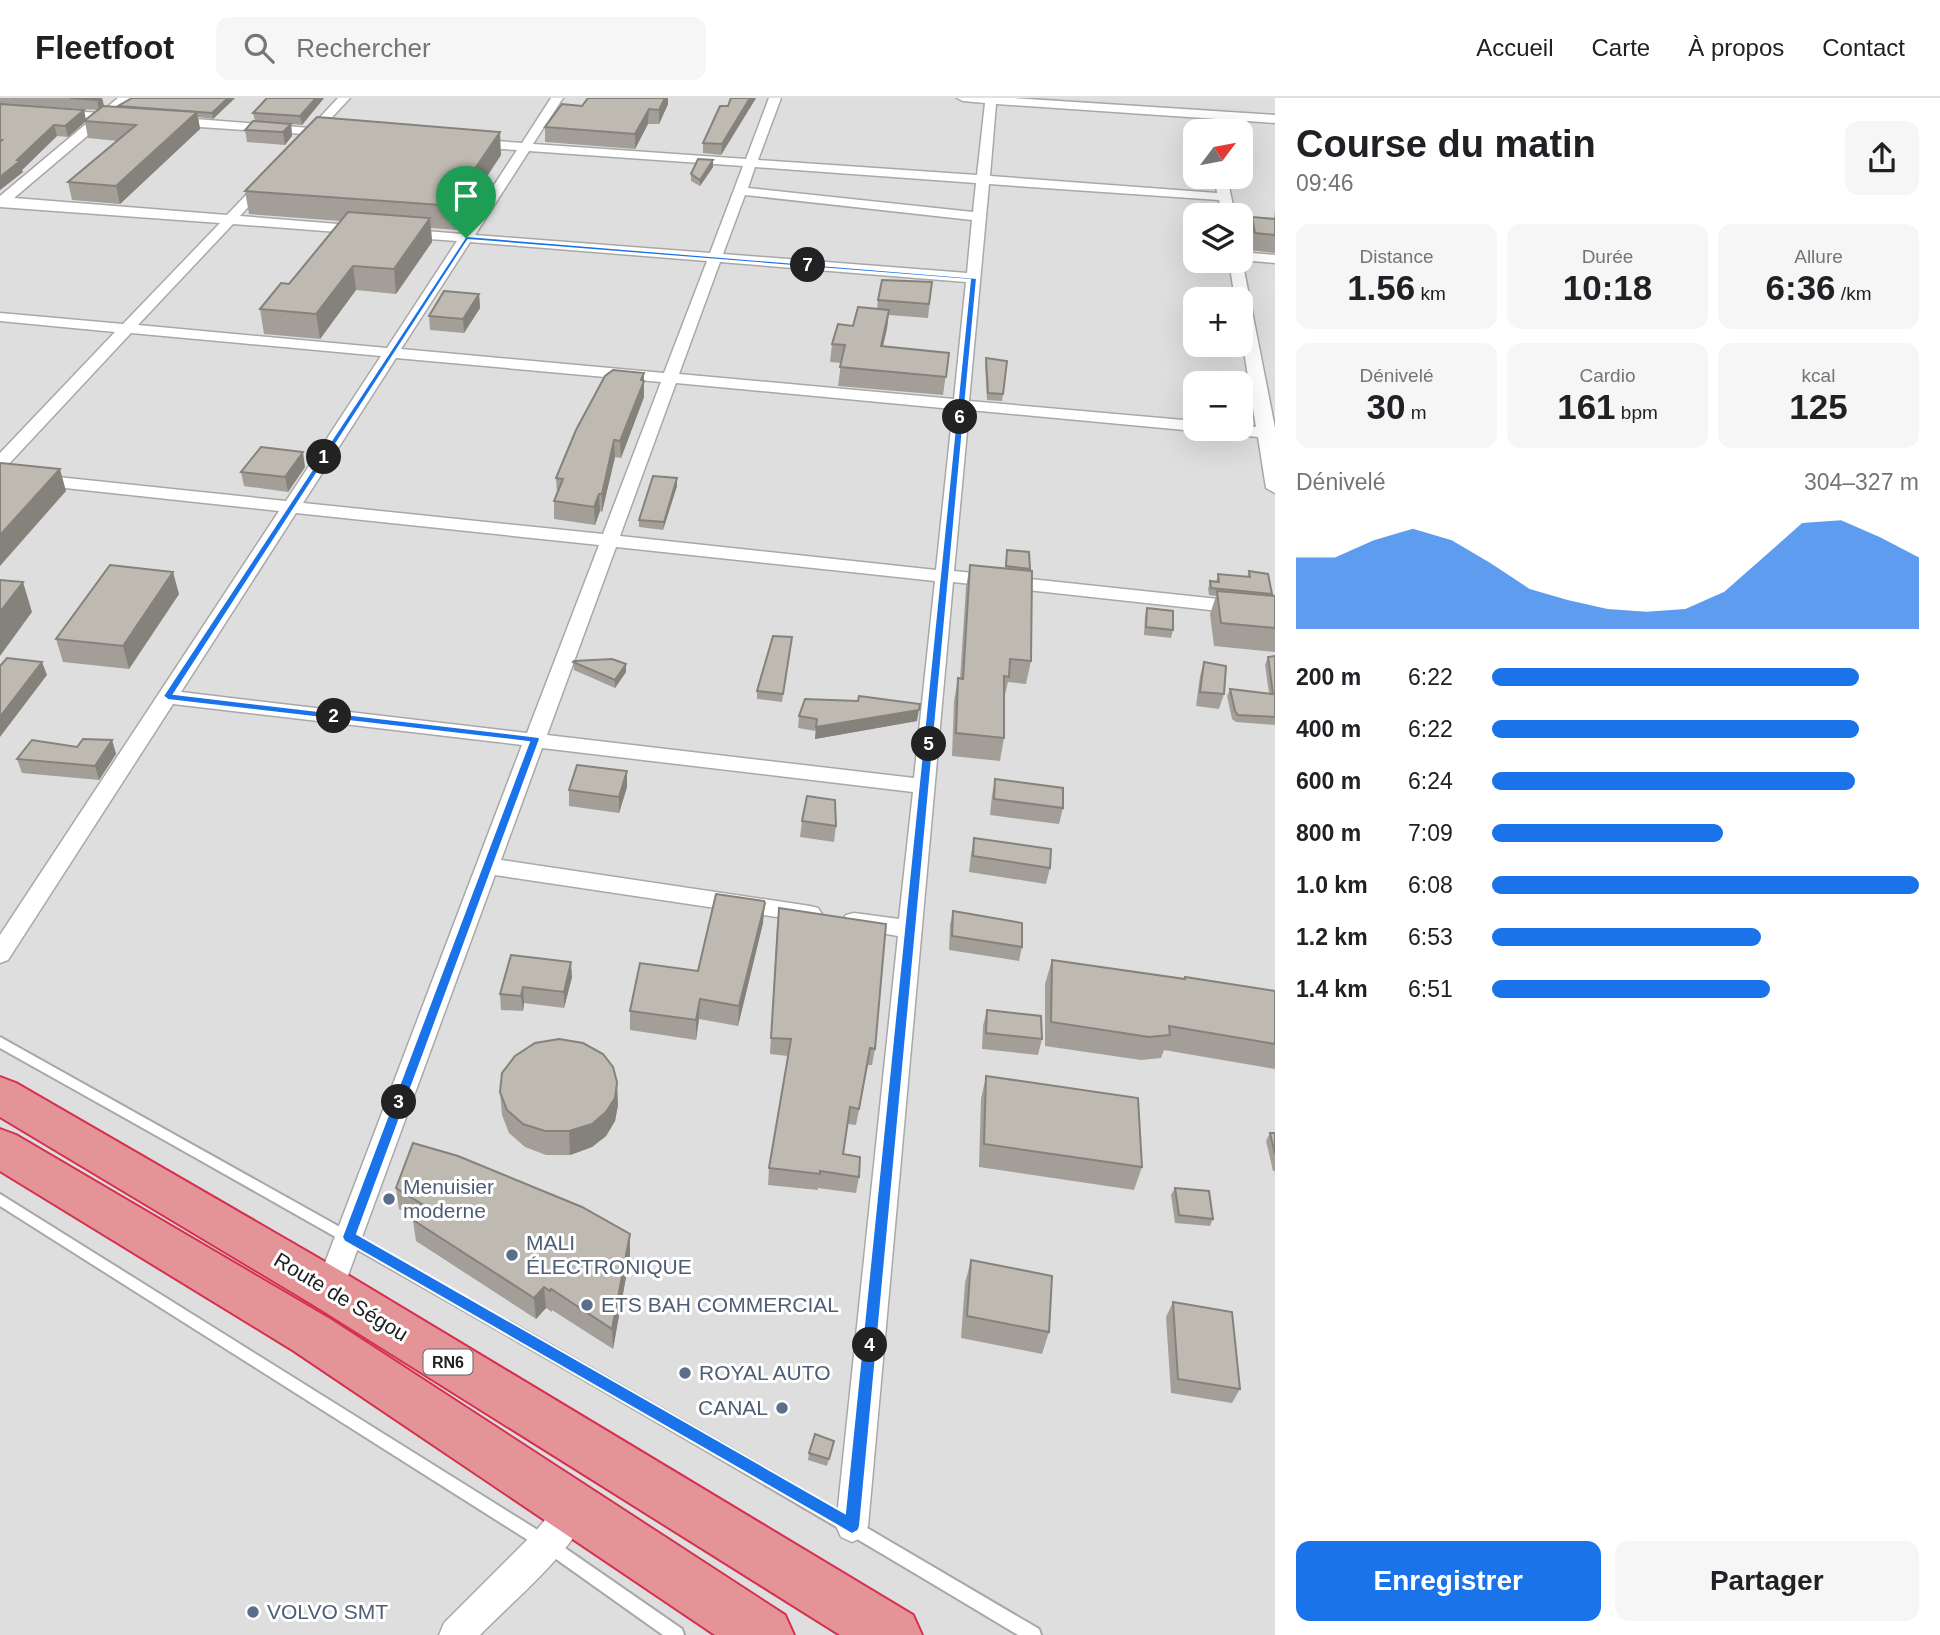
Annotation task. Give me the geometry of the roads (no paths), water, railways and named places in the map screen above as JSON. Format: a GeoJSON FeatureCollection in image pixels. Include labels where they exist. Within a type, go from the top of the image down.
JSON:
{"type":"FeatureCollection","features":[{"type":"Feature","properties":{"kind":"highway","name":"Route de Ségou"},"geometry":{"type":"LineString","coordinates":[[0,1095],[329,1289],[893,1635]]}},
{"type":"Feature","properties":{"kind":"highway"},"geometry":{"type":"LineString","coordinates":[[0,1148],[312,1335],[561,1527],[765,1635]]}},
{"type":"Feature","properties":{"kind":"street"},"geometry":{"type":"LineString","coordinates":[[0,202],[125,98]]}},
{"type":"Feature","properties":{"kind":"street"},"geometry":{"type":"LineString","coordinates":[[294,151],[344,98]]}},
{"type":"Feature","properties":{"kind":"street"},"geometry":{"type":"LineString","coordinates":[[0,954],[557,98]]}},
{"type":"Feature","properties":{"kind":"street"},"geometry":{"type":"LineString","coordinates":[[329,1289],[775,98]]}},
{"type":"Feature","properties":{"kind":"street"},"geometry":{"type":"LineString","coordinates":[[963,98],[1275,119]]}},
{"type":"Feature","properties":{"kind":"street"},"geometry":{"type":"LineString","coordinates":[[1208,98],[1211,119]]}},
{"type":"Feature","properties":{"kind":"street"},"geometry":{"type":"LineString","coordinates":[[852,1526],[991,99]]}},
{"type":"Feature","properties":{"kind":"street"},"geometry":{"type":"LineString","coordinates":[[0,109],[353,134]]}},
{"type":"Feature","properties":{"kind":"street"},"geometry":{"type":"LineString","coordinates":[[459,142],[1225,197]]}},
{"type":"Feature","properties":{"kind":"street"},"geometry":{"type":"LineString","coordinates":[[0,463],[276,171]]}},
{"type":"Feature","properties":{"kind":"street"},"geometry":{"type":"LineString","coordinates":[[1223,189],[1226,203]]}},
{"type":"Feature","properties":{"kind":"street"},"geometry":{"type":"LineString","coordinates":[[741,191],[979,217]]}},
{"type":"Feature","properties":{"kind":"street"},"geometry":{"type":"LineString","coordinates":[[0,202],[974,278]]}},
{"type":"Feature","properties":{"kind":"street"},"geometry":{"type":"LineString","coordinates":[[1253,257],[1275,259]]}},
{"type":"Feature","properties":{"kind":"street"},"geometry":{"type":"LineString","coordinates":[[1238,273],[1270,433],[1275,488]]}},
{"type":"Feature","properties":{"kind":"street"},"geometry":{"type":"LineString","coordinates":[[0,317],[1183,425]]}},
{"type":"Feature","properties":{"kind":"street"},"geometry":{"type":"LineString","coordinates":[[0,476],[1275,611]]}},
{"type":"Feature","properties":{"kind":"street"},"geometry":{"type":"LineString","coordinates":[[168,696],[924,786]]}},
{"type":"Feature","properties":{"kind":"street"},"geometry":{"type":"LineString","coordinates":[[488,866],[910,929]]}},
{"type":"Feature","properties":{"kind":"street"},"geometry":{"type":"LineString","coordinates":[[456,1635],[561,1527]]}},
{"type":"Feature","properties":{"kind":"lane"},"geometry":{"type":"LineString","coordinates":[[0,1042],[349,1237],[852,1526],[1034,1635]]}},
{"type":"Feature","properties":{"kind":"lane"},"geometry":{"type":"LineString","coordinates":[[0,1199],[561,1527],[676,1635]]}},
{"type":"Feature","properties":{"kind":"place","name":"Menuisier moderne"},"geometry":{"type":"Point","coordinates":[389,1199]}},
{"type":"Feature","properties":{"kind":"place","name":"MALI ÉLECTRONIQUE"},"geometry":{"type":"Point","coordinates":[512,1255]}},
{"type":"Feature","properties":{"kind":"place","name":"ETS BAH COMMERCIAL"},"geometry":{"type":"Point","coordinates":[587,1305]}},
{"type":"Feature","properties":{"kind":"place","name":"ROYAL AUTO"},"geometry":{"type":"Point","coordinates":[685,1373]}},
{"type":"Feature","properties":{"kind":"place","name":"CANAL"},"geometry":{"type":"Point","coordinates":[782,1408]}},
{"type":"Feature","properties":{"kind":"place","name":"VOLVO SMT"},"geometry":{"type":"Point","coordinates":[253,1612]}}]}
